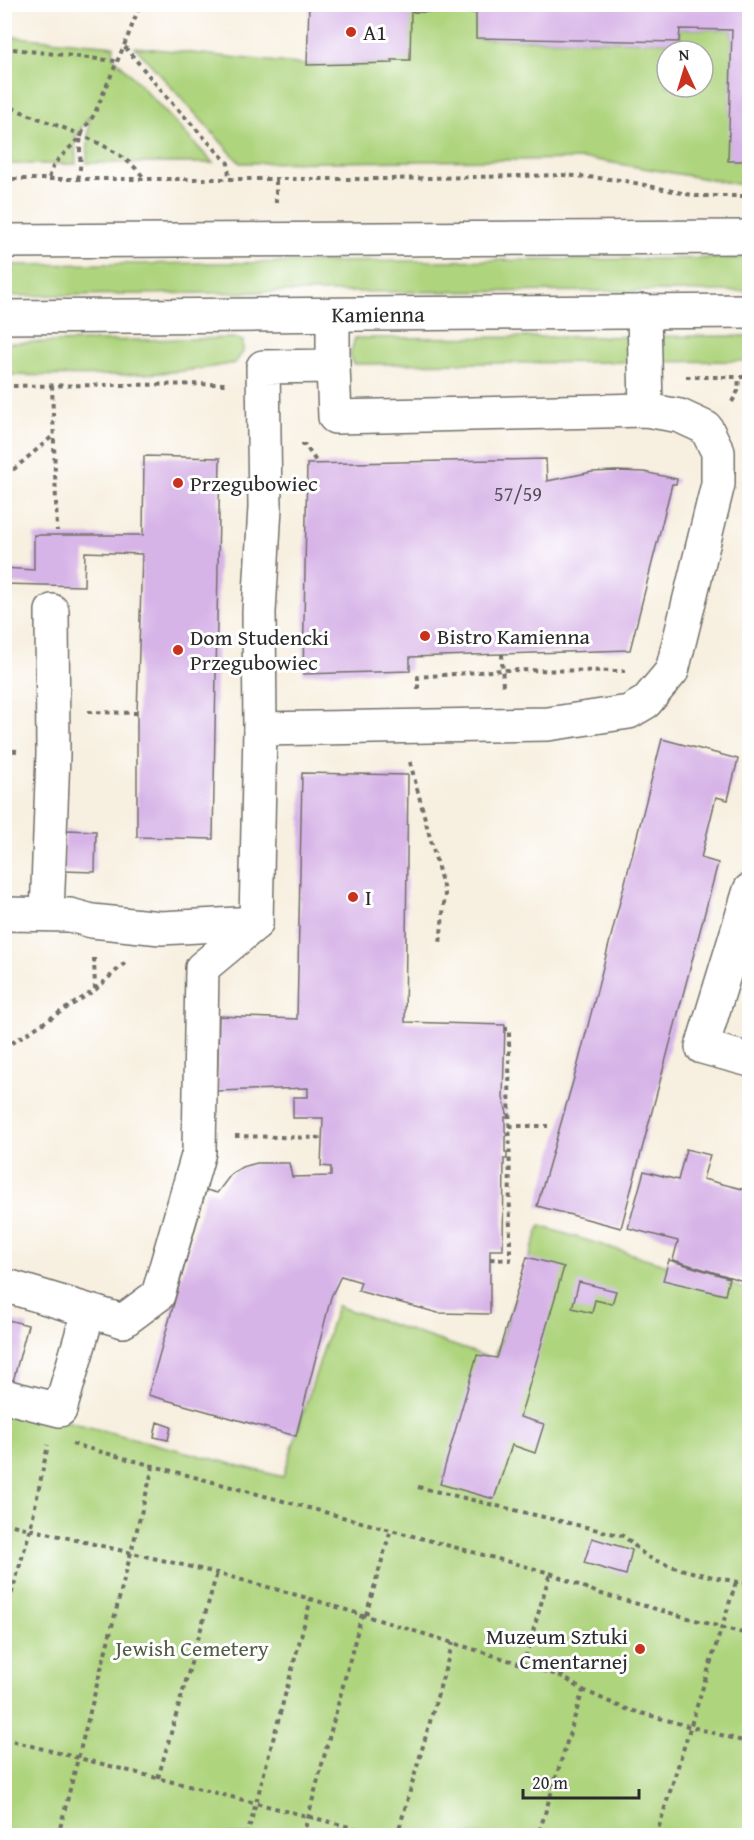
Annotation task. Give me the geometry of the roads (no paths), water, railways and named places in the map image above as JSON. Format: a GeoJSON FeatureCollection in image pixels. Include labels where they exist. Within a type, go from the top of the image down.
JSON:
{"type":"FeatureCollection","features":[{"type":"Feature","properties":{"kind":"street"},"geometry":{"type":"LineString","coordinates":[[4,241],[750,237]]}},
{"type":"Feature","properties":{"kind":"street"},"geometry":{"type":"LineString","coordinates":[[644,311],[646,410]]}},
{"type":"Feature","properties":{"kind":"street","name":"Kamienna"},"geometry":{"type":"LineString","coordinates":[[4,317],[750,311]]}},
{"type":"Feature","properties":{"kind":"street"},"geometry":{"type":"LineString","coordinates":[[260,729],[548,724],[629,712],[646,702],[672,671],[718,484],[718,452],[706,428],[680,416],[646,410],[335,417],[333,315]]}},
{"type":"Feature","properties":{"kind":"street"},"geometry":{"type":"LineString","coordinates":[[4,1285],[88,1313],[123,1321],[158,1295],[199,1152],[202,968],[256,923],[260,612],[265,507],[263,367],[333,366]]}},
{"type":"Feature","properties":{"kind":"street"},"geometry":{"type":"LineString","coordinates":[[47,914],[53,754],[52,611]]}},
{"type":"Feature","properties":{"kind":"street"},"geometry":{"type":"LineString","coordinates":[[750,890],[702,1047],[750,1059]]}},
{"type":"Feature","properties":{"kind":"street"},"geometry":{"type":"LineString","coordinates":[[4,914],[69,915],[92,921],[161,928],[256,923]]}},
{"type":"Feature","properties":{"kind":"street"},"geometry":{"type":"LineString","coordinates":[[4,1395],[60,1410],[88,1313]]}},
{"type":"Feature","properties":{"kind":"place","name":"A1"},"geometry":{"type":"Point","coordinates":[351,32]}},
{"type":"Feature","properties":{"kind":"place","name":"Przegubowiec"},"geometry":{"type":"Point","coordinates":[178,483]}},
{"type":"Feature","properties":{"kind":"place","name":"Bistro Kamienna"},"geometry":{"type":"Point","coordinates":[425,636]}},
{"type":"Feature","properties":{"kind":"place","name":"Dom Studencki Przegubowiec"},"geometry":{"type":"Point","coordinates":[178,650]}},
{"type":"Feature","properties":{"kind":"place","name":"I"},"geometry":{"type":"Point","coordinates":[353,897]}},
{"type":"Feature","properties":{"kind":"place","name":"Muzeum Sztuki Cmentarnej"},"geometry":{"type":"Point","coordinates":[640,1649]}},
{"type":"Feature","properties":{"kind":"park label","name":"Jewish Cemetery"},"geometry":{"type":"Point","coordinates":[192,1648]}}]}
